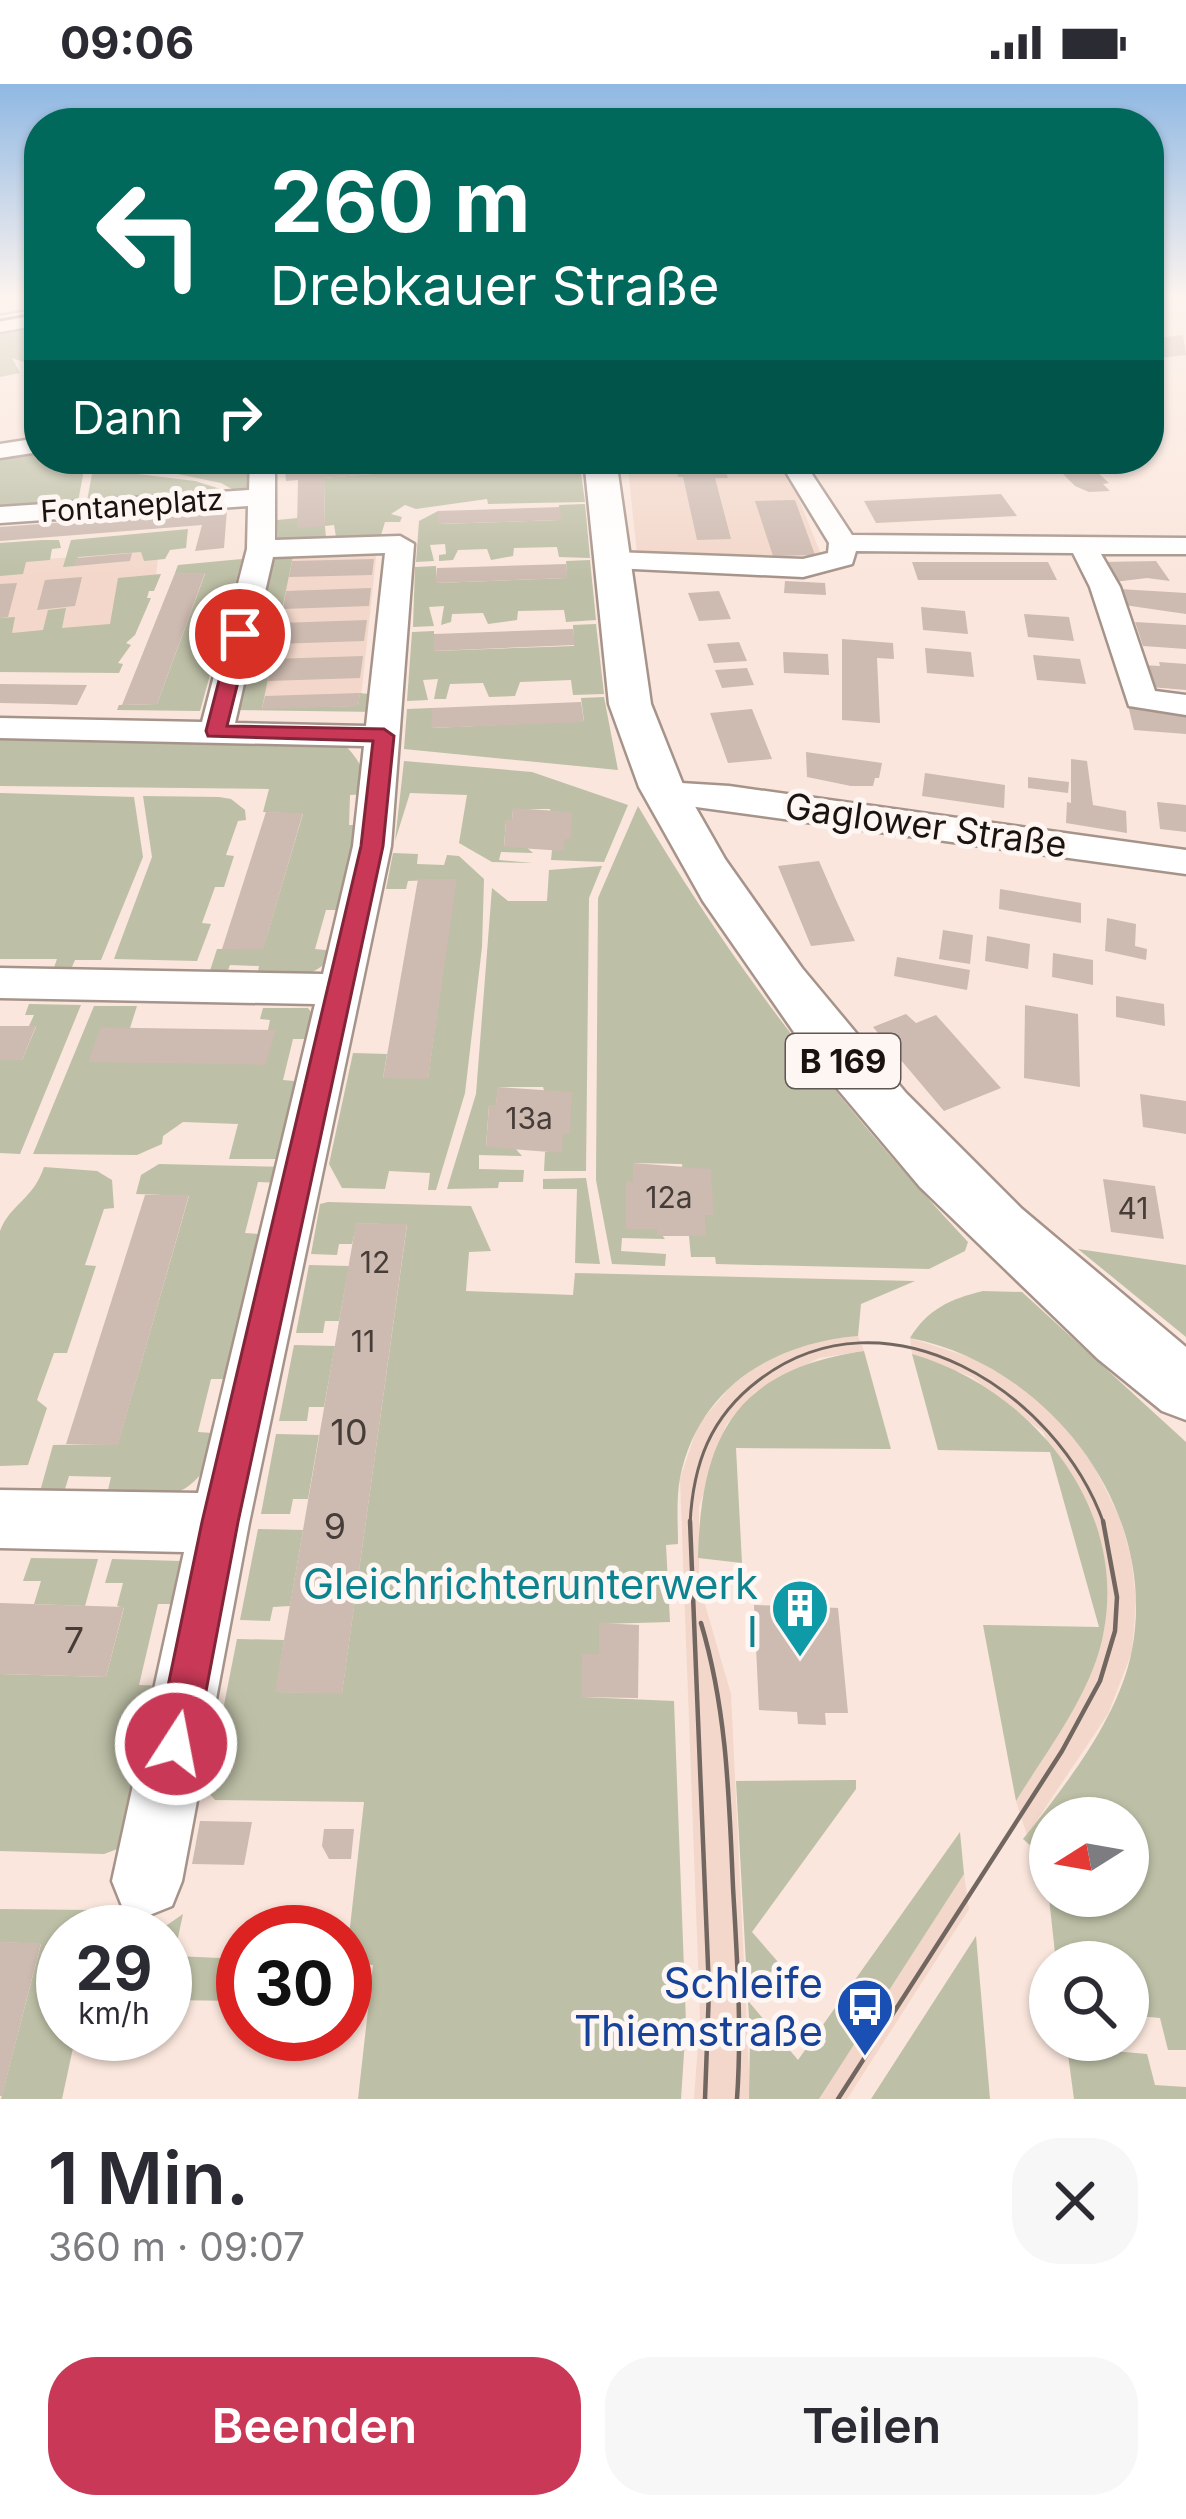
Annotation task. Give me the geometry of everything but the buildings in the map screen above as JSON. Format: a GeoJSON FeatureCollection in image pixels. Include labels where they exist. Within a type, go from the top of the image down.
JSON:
{"type":"FeatureCollection","features":[{"type":"Feature","properties":{"kind":"main road","name":"B 169"},"geometry":{"type":"LineString","coordinates":[[602,474],[630,704],[639,736],[691,846],[843,1060],[934,1161],[1025,1250],[1186,1388]]}},
{"type":"Feature","properties":{"kind":"street"},"geometry":{"type":"LineString","coordinates":[[216,731],[261,549],[263,474]]}},
{"type":"Feature","properties":{"kind":"street"},"geometry":{"type":"LineString","coordinates":[[613,560],[803,568],[842,558],[843,543],[799,474]]}},
{"type":"Feature","properties":{"kind":"street","name":"Fontaneplatz"},"geometry":{"type":"LineString","coordinates":[[0,515],[263,497]]}},
{"type":"Feature","properties":{"kind":"street"},"geometry":{"type":"LineString","coordinates":[[843,543],[1186,546]]}},
{"type":"Feature","properties":{"kind":"street"},"geometry":{"type":"LineString","coordinates":[[147,1881],[220,1522],[374,833],[400,544],[261,549]]}},
{"type":"Feature","properties":{"kind":"street"},"geometry":{"type":"LineString","coordinates":[[1083,545],[1105,587],[1141,699],[1186,705]]}},
{"type":"Feature","properties":{"kind":"street"},"geometry":{"type":"LineString","coordinates":[[0,728],[384,736]]}},
{"type":"Feature","properties":{"kind":"street","name":"Gaglower Straße"},"geometry":{"type":"LineString","coordinates":[[665,793],[729,797],[1186,862]]}},
{"type":"Feature","properties":{"kind":"street"},"geometry":{"type":"LineString","coordinates":[[0,982],[339,989]]}},
{"type":"Feature","properties":{"kind":"street"},"geometry":{"type":"LineString","coordinates":[[0,1519],[220,1522]]}},
{"type":"Feature","properties":{"kind":"shaded area"},"geometry":{"type":"Polygon","coordinates":[[[629,474],[783,474],[797,494],[822,557],[798,561],[637,554],[629,474]]]}},
{"type":"Feature","properties":{"kind":"shaded area"},"geometry":{"type":"Polygon","coordinates":[[[377,549],[360,706],[259,710],[292,552],[377,549]]]}},
{"type":"Feature","properties":{"kind":"shaded area"},"geometry":{"type":"Polygon","coordinates":[[[159,550],[156,575],[112,625],[10,634],[0,618],[0,572],[25,561],[159,550]]]}},
{"type":"Feature","properties":{"kind":"shaded area"},"geometry":{"type":"Polygon","coordinates":[[[858,1336],[864,1351],[819,1358],[755,1392],[726,1425],[699,1507],[699,1584],[731,1694],[750,2090],[749,2099],[694,2099],[700,2017],[680,1479],[698,1425],[730,1387],[771,1355],[819,1339],[858,1336]]]}},
{"type":"Feature","properties":{"kind":"shaded area"},"geometry":{"type":"Polygon","coordinates":[[[910,1338],[975,1359],[1022,1387],[1062,1422],[1094,1466],[1120,1518],[1131,1557],[1136,1600],[1132,1652],[1108,1714],[1052,1797],[1029,1797],[1027,1835],[1016,1801],[1078,1699],[1104,1631],[1105,1577],[1043,1432],[972,1377],[912,1354],[910,1338]]]}},
{"type":"Feature","properties":{"kind":"shaded area"},"geometry":{"type":"Polygon","coordinates":[[[964,1874],[969,1909],[847,2099],[819,2099],[964,1874]]]}},
{"type":"Feature","properties":{"kind":"green space"},"geometry":{"type":"Polygon","coordinates":[[[24,450],[24,474],[83,474],[77,507],[63,502],[21,505],[19,512],[7,512],[9,506],[0,507],[0,454],[24,450]]]}},
{"type":"Feature","properties":{"kind":"green space"},"geometry":{"type":"Polygon","coordinates":[[[92,474],[195,481],[227,491],[219,491],[218,497],[210,492],[177,494],[175,500],[168,495],[135,497],[133,503],[125,498],[87,501],[92,474]]]}},
{"type":"Feature","properties":{"kind":"green space"},"geometry":{"type":"Polygon","coordinates":[[[178,474],[248,474],[249,491],[239,493],[221,483],[178,474]]]}},
{"type":"Feature","properties":{"kind":"green space"},"geometry":{"type":"Polygon","coordinates":[[[581,474],[585,502],[488,504],[487,499],[416,509],[405,505],[391,514],[402,517],[400,522],[385,522],[381,535],[336,537],[334,525],[325,526],[324,478],[581,474]]]}},
{"type":"Feature","properties":{"kind":"green space"},"geometry":{"type":"Polygon","coordinates":[[[585,504],[590,558],[559,557],[557,547],[514,548],[513,556],[491,560],[487,549],[458,550],[453,560],[439,561],[439,555],[446,554],[445,544],[430,545],[434,561],[416,562],[419,521],[438,511],[439,524],[560,520],[559,505],[585,504]]]}},
{"type":"Feature","properties":{"kind":"green space"},"geometry":{"type":"Polygon","coordinates":[[[298,518],[325,526],[326,538],[278,540],[277,520],[298,518]]]}},
{"type":"Feature","properties":{"kind":"green space"},"geometry":{"type":"Polygon","coordinates":[[[188,529],[186,548],[170,550],[165,559],[144,561],[141,552],[78,557],[75,566],[63,567],[71,540],[188,529]]]}},
{"type":"Feature","properties":{"kind":"green space"},"geometry":{"type":"Polygon","coordinates":[[[59,540],[61,548],[52,549],[50,560],[26,562],[23,574],[0,576],[0,543],[59,540]]]}},
{"type":"Feature","properties":{"kind":"green space"},"geometry":{"type":"Polygon","coordinates":[[[294,551],[262,708],[358,706],[360,693],[378,695],[377,712],[232,710],[268,560],[294,551]]]}},
{"type":"Feature","properties":{"kind":"green space"},"geometry":{"type":"Polygon","coordinates":[[[242,559],[200,711],[117,710],[119,705],[157,704],[205,574],[175,573],[178,565],[242,559]]]}},
{"type":"Feature","properties":{"kind":"green space"},"geometry":{"type":"Polygon","coordinates":[[[590,560],[596,620],[566,622],[564,610],[518,611],[517,620],[488,624],[483,613],[452,614],[451,622],[441,625],[444,606],[429,607],[434,626],[413,627],[415,567],[436,566],[437,583],[567,578],[566,561],[590,560]]]}},
{"type":"Feature","properties":{"kind":"green space"},"geometry":{"type":"Polygon","coordinates":[[[161,574],[154,591],[149,591],[147,598],[151,598],[135,635],[126,643],[131,645],[118,663],[123,664],[119,673],[0,672],[0,618],[15,617],[12,633],[43,630],[48,610],[66,608],[62,628],[110,624],[118,578],[161,574]]]}},
{"type":"Feature","properties":{"kind":"green space"},"geometry":{"type":"Polygon","coordinates":[[[596,624],[604,694],[573,695],[571,680],[520,682],[515,696],[489,697],[483,683],[450,684],[446,699],[434,699],[438,679],[423,680],[428,700],[407,701],[412,632],[434,631],[434,651],[574,646],[573,625],[596,624]]]}},
{"type":"Feature","properties":{"kind":"green space"},"geometry":{"type":"Polygon","coordinates":[[[604,697],[618,770],[404,749],[407,709],[432,708],[432,728],[584,721],[581,698],[604,697]]]}},
{"type":"Feature","properties":{"kind":"green space"},"geometry":{"type":"Polygon","coordinates":[[[0,736],[343,744],[361,766],[368,794],[350,795],[349,825],[367,825],[346,910],[326,910],[315,949],[336,951],[320,968],[301,976],[257,978],[259,966],[230,965],[225,978],[208,977],[217,949],[263,949],[303,814],[263,812],[269,789],[0,786],[0,736]]]}},
{"type":"Feature","properties":{"kind":"green space"},"geometry":{"type":"Polygon","coordinates":[[[404,761],[532,772],[628,805],[604,862],[551,860],[552,850],[564,850],[550,809],[513,809],[512,820],[506,821],[504,846],[526,847],[533,853],[501,852],[499,860],[533,863],[492,862],[459,843],[467,795],[410,793],[395,841],[404,761]]]}},
{"type":"Feature","properties":{"kind":"green space"},"geometry":{"type":"Polygon","coordinates":[[[0,793],[134,797],[143,857],[101,960],[75,960],[68,976],[51,976],[57,959],[0,959],[0,793]]]}},
{"type":"Feature","properties":{"kind":"green space"},"geometry":{"type":"Polygon","coordinates":[[[143,796],[219,797],[245,810],[246,820],[238,821],[226,855],[234,856],[224,887],[215,887],[202,923],[211,924],[197,961],[114,959],[152,857],[143,796]]]}},
{"type":"Feature","properties":{"kind":"green space"},"geometry":{"type":"Polygon","coordinates":[[[638,806],[750,979],[832,1087],[968,1242],[965,1251],[929,1269],[716,1264],[715,1257],[691,1257],[682,1164],[634,1163],[633,1182],[626,1182],[626,1228],[657,1229],[665,1239],[622,1238],[621,1251],[666,1254],[665,1266],[612,1264],[596,1180],[598,898],[638,806]]]}},
{"type":"Feature","properties":{"kind":"green space"},"geometry":{"type":"Polygon","coordinates":[[[393,853],[418,854],[417,864],[444,865],[447,855],[459,856],[484,879],[482,947],[465,1093],[436,1190],[428,1190],[430,1173],[389,1171],[385,1189],[342,1188],[329,1164],[353,1053],[387,1054],[383,1078],[428,1078],[456,879],[408,881],[406,889],[386,889],[393,853]]]}},
{"type":"Feature","properties":{"kind":"green space"},"geometry":{"type":"Polygon","coordinates":[[[602,866],[589,898],[586,1171],[544,1171],[545,1152],[562,1152],[543,1087],[498,1087],[496,1105],[489,1105],[486,1146],[514,1147],[522,1156],[479,1155],[479,1169],[524,1170],[523,1182],[499,1182],[498,1188],[447,1189],[476,1094],[492,888],[508,901],[547,901],[549,870],[602,866]]]}},
{"type":"Feature","properties":{"kind":"green space"},"geometry":{"type":"Polygon","coordinates":[[[29,1004],[81,1005],[20,1154],[0,1153],[0,1060],[22,1060],[36,1027],[29,1026],[34,1015],[25,1015],[29,1004]]]}},
{"type":"Feature","properties":{"kind":"green space"},"geometry":{"type":"Polygon","coordinates":[[[94,1006],[137,1006],[130,1028],[101,1028],[89,1062],[275,1031],[268,1030],[270,1020],[260,1019],[263,1008],[308,1008],[317,1020],[316,1039],[293,1039],[283,1080],[306,1082],[289,1159],[229,1159],[238,1124],[183,1122],[163,1136],[162,1144],[137,1155],[33,1154],[94,1006]]]}},
{"type":"Feature","properties":{"kind":"green space"},"geometry":{"type":"Polygon","coordinates":[[[159,1164],[287,1167],[284,1183],[258,1182],[245,1233],[271,1235],[240,1379],[211,1379],[198,1432],[227,1434],[202,1473],[166,1496],[105,1503],[111,1477],[69,1476],[61,1502],[39,1495],[53,1445],[118,1444],[189,1196],[136,1194],[141,1175],[159,1164]]]}},
{"type":"Feature","properties":{"kind":"green space"},"geometry":{"type":"Polygon","coordinates":[[[44,1167],[97,1171],[112,1180],[114,1208],[104,1209],[85,1265],[96,1266],[67,1353],[54,1353],[37,1400],[47,1408],[28,1465],[0,1466],[0,1231],[44,1167]]]}},
{"type":"Feature","properties":{"kind":"green space"},"geometry":{"type":"Polygon","coordinates":[[[586,1178],[600,1264],[575,1263],[577,1189],[543,1189],[543,1179],[586,1178]]]}},
{"type":"Feature","properties":{"kind":"green space"},"geometry":{"type":"Polygon","coordinates":[[[320,1204],[471,1206],[491,1251],[469,1252],[466,1291],[573,1295],[575,1273],[915,1281],[861,1304],[858,1336],[797,1348],[769,1360],[722,1395],[689,1446],[680,1478],[678,1544],[666,1545],[670,1622],[600,1624],[599,1654],[582,1655],[582,1697],[674,1701],[686,2023],[681,2099],[358,2099],[362,2061],[372,2061],[372,1905],[352,1905],[364,1802],[215,1800],[207,1791],[237,1639],[284,1640],[276,1692],[342,1693],[407,1225],[357,1223],[352,1244],[339,1244],[337,1255],[311,1254],[320,1204]]]}},
{"type":"Feature","properties":{"kind":"green space"},"geometry":{"type":"Polygon","coordinates":[[[1078,1249],[1186,1265],[1186,1337],[1078,1249]]]}},
{"type":"Feature","properties":{"kind":"green space"},"geometry":{"type":"Polygon","coordinates":[[[309,1265],[349,1266],[339,1321],[325,1321],[323,1333],[296,1333],[309,1265]]]}},
{"type":"Feature","properties":{"kind":"green space"},"geometry":{"type":"Polygon","coordinates":[[[983,1291],[1022,1292],[1186,1442],[1186,2050],[1168,2050],[1160,2018],[1149,2017],[1149,1941],[1054,1941],[1051,1917],[1149,1917],[1149,1797],[1056,1797],[1115,1701],[1132,1650],[1136,1597],[1128,1545],[1110,1496],[1083,1450],[1048,1411],[1007,1378],[960,1353],[910,1338],[924,1320],[960,1298],[983,1291]]]}},
{"type":"Feature","properties":{"kind":"green space"},"geometry":{"type":"Polygon","coordinates":[[[294,1345],[335,1346],[324,1407],[309,1407],[307,1421],[279,1421],[294,1345]]]}},
{"type":"Feature","properties":{"kind":"green space"},"geometry":{"type":"Polygon","coordinates":[[[864,1351],[891,1449],[736,1448],[742,1563],[698,1558],[707,1477],[734,1416],[784,1374],[864,1351]]]}},
{"type":"Feature","properties":{"kind":"green space"},"geometry":{"type":"Polygon","coordinates":[[[912,1354],[994,1393],[1030,1422],[1060,1457],[1084,1496],[1100,1538],[1107,1583],[1099,1653],[1068,1719],[1016,1801],[983,1625],[1099,1627],[1050,1452],[938,1450],[912,1354]]]}},
{"type":"Feature","properties":{"kind":"green space"},"geometry":{"type":"Polygon","coordinates":[[[276,1434],[319,1435],[308,1499],[293,1499],[290,1514],[261,1514],[276,1434]]]}},
{"type":"Feature","properties":{"kind":"green space"},"geometry":{"type":"Polygon","coordinates":[[[258,1529],[303,1530],[290,1606],[273,1607],[270,1621],[240,1620],[258,1529]]]}},
{"type":"Feature","properties":{"kind":"green space"},"geometry":{"type":"Polygon","coordinates":[[[31,1558],[98,1559],[85,1606],[34,1604],[41,1581],[23,1581],[31,1558]]]}},
{"type":"Feature","properties":{"kind":"green space"},"geometry":{"type":"Polygon","coordinates":[[[112,1559],[180,1561],[187,1604],[158,1604],[139,1685],[170,1686],[120,1848],[104,1854],[0,1851],[0,1674],[106,1677],[124,1608],[117,1606],[123,1583],[105,1583],[112,1559]]]}},
{"type":"Feature","properties":{"kind":"green space"},"geometry":{"type":"Polygon","coordinates":[[[856,1780],[856,1789],[752,1932],[778,1962],[749,2002],[798,2060],[960,1832],[964,1874],[819,2099],[749,2099],[736,1781],[856,1780]]]}},
{"type":"Feature","properties":{"kind":"green space"},"geometry":{"type":"Polygon","coordinates":[[[0,1909],[36,1909],[36,1944],[0,1942],[0,1909]]]}},
{"type":"Feature","properties":{"kind":"green space"},"geometry":{"type":"Polygon","coordinates":[[[976,1936],[990,2099],[871,2099],[976,1936]]]}},
{"type":"Feature","properties":{"kind":"green space"},"geometry":{"type":"Polygon","coordinates":[[[192,1957],[216,1958],[216,2001],[192,2000],[192,1957]]]}},
{"type":"Feature","properties":{"kind":"green space"},"geometry":{"type":"Polygon","coordinates":[[[36,1963],[36,2061],[70,2061],[62,2099],[1,2099],[36,1963]]]}},
{"type":"Feature","properties":{"kind":"green space"},"geometry":{"type":"Polygon","coordinates":[[[1069,2061],[1149,2061],[1155,2085],[1186,2087],[1186,2099],[1074,2099],[1069,2061]]]}},
{"type":"Feature","properties":{"kind":"tram line"},"geometry":{"type":"LineString","coordinates":[[690,1523],[695,1481],[707,1443],[742,1394],[808,1353],[860,1343],[912,1348],[962,1366],[1008,1394],[1048,1432],[1081,1476],[1103,1522]]}},
{"type":"Feature","properties":{"kind":"tram line"},"geometry":{"type":"LineString","coordinates":[[838,2099],[1062,1751],[1100,1681],[1115,1631],[1117,1597],[1103,1522]]}},
{"type":"Feature","properties":{"kind":"tram line"},"geometry":{"type":"LineString","coordinates":[[690,1523],[709,1990],[705,2099]]}},
{"type":"Feature","properties":{"kind":"tram line"},"geometry":{"type":"LineString","coordinates":[[701,1623],[716,1688],[728,1787],[738,1993],[737,2099]]}},
{"type":"Feature","properties":{"kind":"place","name":"Gleichrichterunterwerk I"},"geometry":{"type":"Point","coordinates":[800,1659]}},
{"type":"Feature","properties":{"kind":"place","name":"Schleife Thiemstraße"},"geometry":{"type":"Point","coordinates":[865,2058]}},
{"type":"Feature","properties":{"kind":"route"},"geometry":{"type":"LineString","coordinates":[[176,1744],[220,1522],[372,846],[384,736],[216,731],[240,634]]}}]}
